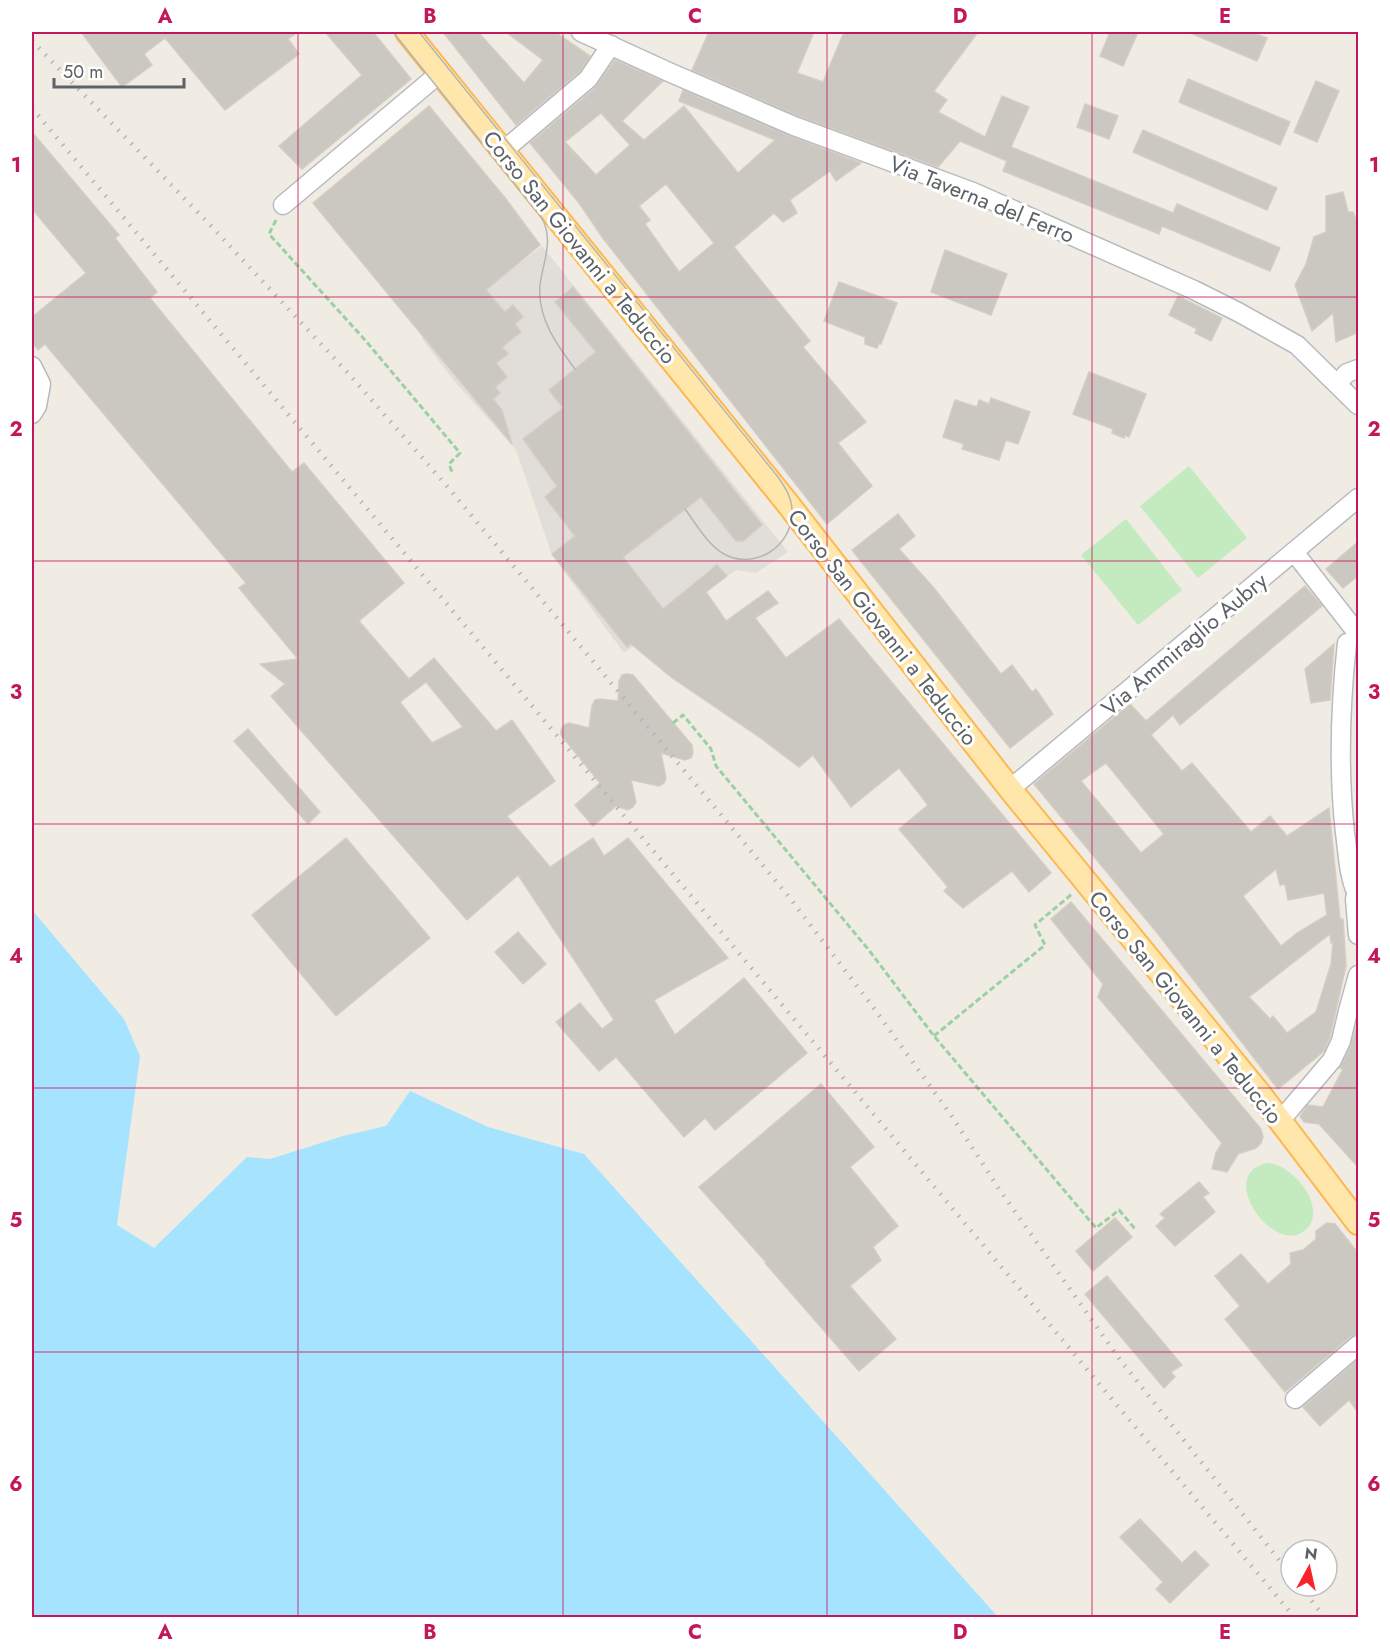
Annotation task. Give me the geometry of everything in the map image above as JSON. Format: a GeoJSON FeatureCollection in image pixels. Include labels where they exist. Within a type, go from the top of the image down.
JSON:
{"type":"FeatureCollection","features":[{"type":"Feature","properties":{"kind":"main road","name":"Corso San Giovanni a Teduccio"},"geometry":{"type":"LineString","coordinates":[[407,32],[788,504],[1010,789],[1280,1121],[1359,1223]]}},
{"type":"Feature","properties":{"kind":"street","name":"Via Taverna del Ferro"},"geometry":{"type":"LineString","coordinates":[[582,32],[794,126],[973,192],[1194,290],[1297,345],[1359,405]]}},
{"type":"Feature","properties":{"kind":"street"},"geometry":{"type":"LineString","coordinates":[[503,151],[588,79],[611,45]]}},
{"type":"Feature","properties":{"kind":"street"},"geometry":{"type":"LineString","coordinates":[[283,205],[440,74]]}},
{"type":"Feature","properties":{"kind":"street"},"geometry":{"type":"LineString","coordinates":[[32,366],[41,384],[37,406],[32,414]]}},
{"type":"Feature","properties":{"kind":"street"},"geometry":{"type":"LineString","coordinates":[[1337,384],[1347,373],[1359,369]]}},
{"type":"Feature","properties":{"kind":"street","name":"Via Ammiraglio Aubry"},"geometry":{"type":"LineString","coordinates":[[1010,789],[1359,498]]}},
{"type":"Feature","properties":{"kind":"street"},"geometry":{"type":"LineString","coordinates":[[1294,552],[1353,639],[1340,716],[1340,777],[1350,872],[1357,890],[1355,899],[1359,935]]}},
{"type":"Feature","properties":{"kind":"street"},"geometry":{"type":"LineString","coordinates":[[1280,1121],[1332,1060],[1341,1041],[1359,975]]}},
{"type":"Feature","properties":{"kind":"street"},"geometry":{"type":"LineString","coordinates":[[1295,1399],[1359,1345]]}},
{"type":"Feature","properties":{"kind":"path"},"geometry":{"type":"LineString","coordinates":[[283,205],[269,234],[365,340],[460,453],[449,464],[452,472]]}},
{"type":"Feature","properties":{"kind":"path"},"geometry":{"type":"LineString","coordinates":[[673,723],[683,715],[711,749],[716,766],[868,949],[934,1036],[1096,1228],[1119,1210],[1136,1230]]}},
{"type":"Feature","properties":{"kind":"path"},"geometry":{"type":"LineString","coordinates":[[934,1036],[1045,945],[1035,925],[1075,892]]}},
{"type":"Feature","properties":{"kind":"shaded area"},"geometry":{"type":"Polygon","coordinates":[[[542,246],[788,552],[756,573],[736,570],[624,653],[552,555],[516,450],[455,382],[422,339],[542,246]]]}},
{"type":"Feature","properties":{"kind":"green space"},"geometry":{"type":"Polygon","coordinates":[[[1189,466],[1247,538],[1198,578],[1140,506],[1189,466]]]}},
{"type":"Feature","properties":{"kind":"green space"},"geometry":{"type":"Polygon","coordinates":[[[1126,519],[1182,590],[1138,625],[1081,555],[1126,519]]]}},
{"type":"Feature","properties":{"kind":"green space"},"geometry":{"type":"Polygon","coordinates":[[[1267,1163],[1289,1172],[1306,1191],[1312,1203],[1313,1214],[1310,1225],[1301,1233],[1289,1236],[1276,1231],[1264,1222],[1247,1195],[1247,1181],[1253,1170],[1267,1163]]]}},
{"type":"Feature","properties":{"kind":"water"},"geometry":{"type":"Polygon","coordinates":[[[32,910],[124,1019],[140,1056],[117,1225],[154,1248],[247,1157],[270,1159],[343,1136],[386,1126],[410,1091],[488,1127],[584,1154],[998,1617],[32,1617],[32,910]]]}},
{"type":"Feature","properties":{"kind":"building"},"geometry":{"type":"Polygon","coordinates":[[[81,32],[298,32],[288,39],[299,54],[225,110],[165,38],[144,54],[152,65],[122,87],[81,32]]]}},
{"type":"Feature","properties":{"kind":"building"},"geometry":{"type":"Polygon","coordinates":[[[325,32],[373,32],[411,79],[302,169],[279,146],[362,75],[325,32]]]}},
{"type":"Feature","properties":{"kind":"building"},"geometry":{"type":"Polygon","coordinates":[[[443,32],[478,32],[524,83],[543,60],[506,32],[555,32],[590,56],[580,71],[516,125],[443,32]]]}},
{"type":"Feature","properties":{"kind":"building"},"geometry":{"type":"Polygon","coordinates":[[[709,32],[814,32],[797,73],[823,82],[844,32],[978,32],[934,91],[947,100],[938,112],[985,137],[1002,96],[1029,107],[1011,147],[1173,213],[1177,204],[1280,248],[1270,271],[1162,226],[1159,234],[1003,171],[1007,161],[960,141],[938,167],[798,116],[692,70],[709,32]]]}},
{"type":"Feature","properties":{"kind":"building"},"geometry":{"type":"Polygon","coordinates":[[[1110,32],[1138,32],[1123,66],[1100,56],[1110,32]]]}},
{"type":"Feature","properties":{"kind":"building"},"geometry":{"type":"Polygon","coordinates":[[[1188,32],[1251,32],[1267,38],[1257,61],[1188,32]]]}},
{"type":"Feature","properties":{"kind":"building"},"geometry":{"type":"Polygon","coordinates":[[[615,60],[663,81],[622,121],[644,140],[684,106],[738,173],[775,140],[679,101],[683,90],[790,136],[861,163],[836,181],[830,171],[790,200],[797,213],[783,222],[774,213],[734,247],[810,341],[803,347],[866,422],[838,443],[872,486],[827,524],[530,143],[595,88],[615,60]],[[601,113],[565,142],[596,175],[630,145],[601,113]],[[666,184],[639,206],[650,220],[645,224],[679,272],[714,243],[666,184]]]}},
{"type":"Feature","properties":{"kind":"building"},"geometry":{"type":"Polygon","coordinates":[[[1188,79],[1290,122],[1280,145],[1179,102],[1188,79]]]}},
{"type":"Feature","properties":{"kind":"building"},"geometry":{"type":"Polygon","coordinates":[[[1316,81],[1339,91],[1317,142],[1294,132],[1316,81]]]}},
{"type":"Feature","properties":{"kind":"building"},"geometry":{"type":"Polygon","coordinates":[[[1085,104],[1118,116],[1109,139],[1077,127],[1085,104]]]}},
{"type":"Feature","properties":{"kind":"building"},"geometry":{"type":"Polygon","coordinates":[[[429,106],[506,199],[540,245],[486,290],[505,312],[513,305],[523,317],[515,324],[521,332],[502,347],[508,354],[496,363],[507,377],[495,387],[500,393],[493,399],[502,410],[512,444],[313,203],[429,106]]]}},
{"type":"Feature","properties":{"kind":"building"},"geometry":{"type":"Polygon","coordinates":[[[1143,130],[1277,188],[1267,210],[1133,152],[1143,130]]]}},
{"type":"Feature","properties":{"kind":"building"},"geometry":{"type":"Polygon","coordinates":[[[32,132],[119,235],[115,238],[157,292],[150,298],[292,472],[304,463],[404,583],[359,621],[409,679],[434,658],[496,731],[512,720],[555,781],[507,816],[550,867],[593,838],[604,856],[628,838],[728,958],[654,1000],[675,1035],[744,978],[807,1053],[715,1130],[705,1118],[684,1137],[616,1057],[599,1071],[556,1022],[580,1003],[602,1029],[614,1020],[518,875],[467,920],[271,696],[285,684],[260,664],[298,659],[239,588],[246,583],[45,344],[38,350],[32,342],[32,317],[86,273],[32,209],[32,132]],[[426,682],[400,702],[432,743],[463,727],[426,682]]]}},
{"type":"Feature","properties":{"kind":"building"},"geometry":{"type":"Polygon","coordinates":[[[1343,192],[1348,212],[1353,212],[1359,226],[1359,332],[1336,342],[1333,313],[1312,331],[1295,285],[1306,264],[1314,237],[1326,232],[1326,196],[1343,192]]]}},
{"type":"Feature","properties":{"kind":"building"},"geometry":{"type":"Polygon","coordinates":[[[945,250],[1007,274],[991,315],[931,292],[945,250]]]}},
{"type":"Feature","properties":{"kind":"building"},"geometry":{"type":"Polygon","coordinates":[[[839,282],[897,303],[881,344],[879,343],[877,348],[865,344],[865,337],[824,321],[839,282]]]}},
{"type":"Feature","properties":{"kind":"building"},"geometry":{"type":"Polygon","coordinates":[[[573,287],[762,525],[743,541],[736,541],[701,497],[623,557],[663,609],[717,565],[727,576],[706,592],[726,621],[768,591],[778,603],[755,618],[786,658],[839,619],[1051,873],[1029,892],[1012,871],[963,908],[944,891],[948,887],[899,829],[928,805],[899,768],[851,807],[813,755],[799,767],[671,677],[631,644],[627,647],[552,554],[575,536],[545,497],[557,486],[523,439],[563,408],[549,390],[596,352],[555,302],[573,287]]]}},
{"type":"Feature","properties":{"kind":"building"},"geometry":{"type":"Polygon","coordinates":[[[1178,296],[1222,318],[1211,341],[1195,333],[1197,329],[1169,315],[1178,296]]]}},
{"type":"Feature","properties":{"kind":"building"},"geometry":{"type":"Polygon","coordinates":[[[1089,372],[1146,394],[1129,437],[1125,435],[1124,438],[1112,433],[1113,429],[1073,414],[1089,372]]]}},
{"type":"Feature","properties":{"kind":"building"},"geometry":{"type":"Polygon","coordinates":[[[991,398],[1030,412],[1018,444],[1006,440],[999,460],[962,449],[964,444],[943,437],[955,400],[977,407],[979,400],[989,404],[991,398]]]}},
{"type":"Feature","properties":{"kind":"building"},"geometry":{"type":"Polygon","coordinates":[[[898,514],[915,536],[899,549],[934,588],[1001,674],[1012,665],[1032,692],[1036,689],[1053,714],[1010,748],[852,550],[898,514]]]}},
{"type":"Feature","properties":{"kind":"building"},"geometry":{"type":"Polygon","coordinates":[[[1359,541],[1359,575],[1343,588],[1326,569],[1359,541]]]}},
{"type":"Feature","properties":{"kind":"building"},"geometry":{"type":"Polygon","coordinates":[[[1305,586],[1322,606],[1180,725],[1173,715],[1151,735],[1182,771],[1192,763],[1251,832],[1270,816],[1287,836],[1329,808],[1340,919],[1343,919],[1346,966],[1330,1037],[1324,1051],[1278,1089],[1158,934],[1034,784],[1130,704],[1146,721],[1305,586]],[[1106,763],[1081,781],[1141,853],[1164,834],[1106,763]],[[1276,869],[1243,896],[1281,946],[1297,933],[1327,915],[1324,893],[1288,900],[1285,884],[1280,885],[1276,869]],[[1330,934],[1249,997],[1270,1019],[1273,1016],[1287,1033],[1316,1012],[1331,964],[1333,942],[1331,943],[1330,934]]]}},
{"type":"Feature","properties":{"kind":"building"},"geometry":{"type":"Polygon","coordinates":[[[1334,644],[1330,700],[1311,703],[1305,669],[1334,644]]]}},
{"type":"Feature","properties":{"kind":"building"},"geometry":{"type":"Polygon","coordinates":[[[622,675],[633,675],[692,745],[693,753],[691,758],[685,760],[661,753],[666,778],[664,783],[659,786],[631,780],[636,802],[633,807],[628,810],[616,806],[593,826],[575,805],[600,783],[561,735],[561,730],[569,723],[589,728],[595,700],[618,701],[619,681],[622,675]]]}},
{"type":"Feature","properties":{"kind":"building"},"geometry":{"type":"Polygon","coordinates":[[[248,729],[320,812],[308,824],[234,741],[248,729]]]}},
{"type":"Feature","properties":{"kind":"building"},"geometry":{"type":"Polygon","coordinates":[[[346,838],[430,938],[336,1016],[252,915],[346,838]]]}},
{"type":"Feature","properties":{"kind":"building"},"geometry":{"type":"Polygon","coordinates":[[[1071,902],[1261,1129],[1263,1137],[1261,1143],[1256,1148],[1238,1154],[1227,1172],[1212,1169],[1216,1153],[1222,1143],[1098,997],[1103,984],[1051,919],[1071,902]]]}},
{"type":"Feature","properties":{"kind":"building"},"geometry":{"type":"Polygon","coordinates":[[[518,932],[546,964],[523,984],[495,952],[518,932]]]}},
{"type":"Feature","properties":{"kind":"building"},"geometry":{"type":"Polygon","coordinates":[[[1359,1016],[1359,1168],[1319,1124],[1304,1122],[1300,1116],[1308,1105],[1323,1107],[1343,1069],[1340,1068],[1351,1046],[1359,1016]]]}},
{"type":"Feature","properties":{"kind":"building"},"geometry":{"type":"Polygon","coordinates":[[[821,1084],[874,1147],[850,1167],[898,1226],[873,1247],[881,1260],[850,1286],[896,1339],[859,1371],[699,1187],[821,1084]]]}},
{"type":"Feature","properties":{"kind":"building"},"geometry":{"type":"Polygon","coordinates":[[[1199,1182],[1209,1193],[1203,1197],[1215,1212],[1175,1246],[1156,1226],[1165,1218],[1160,1214],[1199,1182]]]}},
{"type":"Feature","properties":{"kind":"building"},"geometry":{"type":"Polygon","coordinates":[[[1115,1218],[1132,1237],[1093,1271],[1076,1251],[1115,1218]]]}},
{"type":"Feature","properties":{"kind":"building"},"geometry":{"type":"Polygon","coordinates":[[[1327,1223],[1335,1224],[1359,1254],[1359,1334],[1351,1336],[1285,1392],[1225,1319],[1240,1306],[1215,1276],[1241,1254],[1268,1284],[1291,1264],[1290,1253],[1303,1250],[1316,1239],[1316,1231],[1327,1223]]]}},
{"type":"Feature","properties":{"kind":"building"},"geometry":{"type":"Polygon","coordinates":[[[1107,1276],[1182,1365],[1171,1372],[1175,1377],[1164,1388],[1085,1294],[1107,1276]]]}},
{"type":"Feature","properties":{"kind":"building"},"geometry":{"type":"Polygon","coordinates":[[[1359,1359],[1359,1414],[1349,1400],[1320,1426],[1303,1407],[1359,1359]]]}},
{"type":"Feature","properties":{"kind":"building"},"geometry":{"type":"Polygon","coordinates":[[[1140,1519],[1182,1563],[1195,1551],[1209,1565],[1170,1603],[1156,1589],[1163,1582],[1120,1537],[1140,1519]]]}},
{"type":"Feature","properties":{"kind":"tram line"},"geometry":{"type":"LineString","coordinates":[[393,32],[542,218],[547,235],[547,252],[540,285],[542,309],[555,341],[575,369]]}},
{"type":"Feature","properties":{"kind":"tram line"},"geometry":{"type":"LineString","coordinates":[[419,32],[778,477],[786,489],[792,506],[791,524],[786,535],[770,552],[748,559],[736,558],[718,550],[685,509]]}},
{"type":"Feature","properties":{"kind":"railway"},"geometry":{"type":"LineString","coordinates":[[32,41],[213,228],[348,373],[446,485],[789,897],[873,1007],[951,1115],[1001,1192],[1121,1361],[1279,1560]]}},
{"type":"Feature","properties":{"kind":"railway"},"geometry":{"type":"LineString","coordinates":[[32,108],[1295,1618]]}},
{"type":"Feature","properties":{"kind":"railway"},"geometry":{"type":"LineString","coordinates":[[1309,1598],[1325,1618]]}}]}
